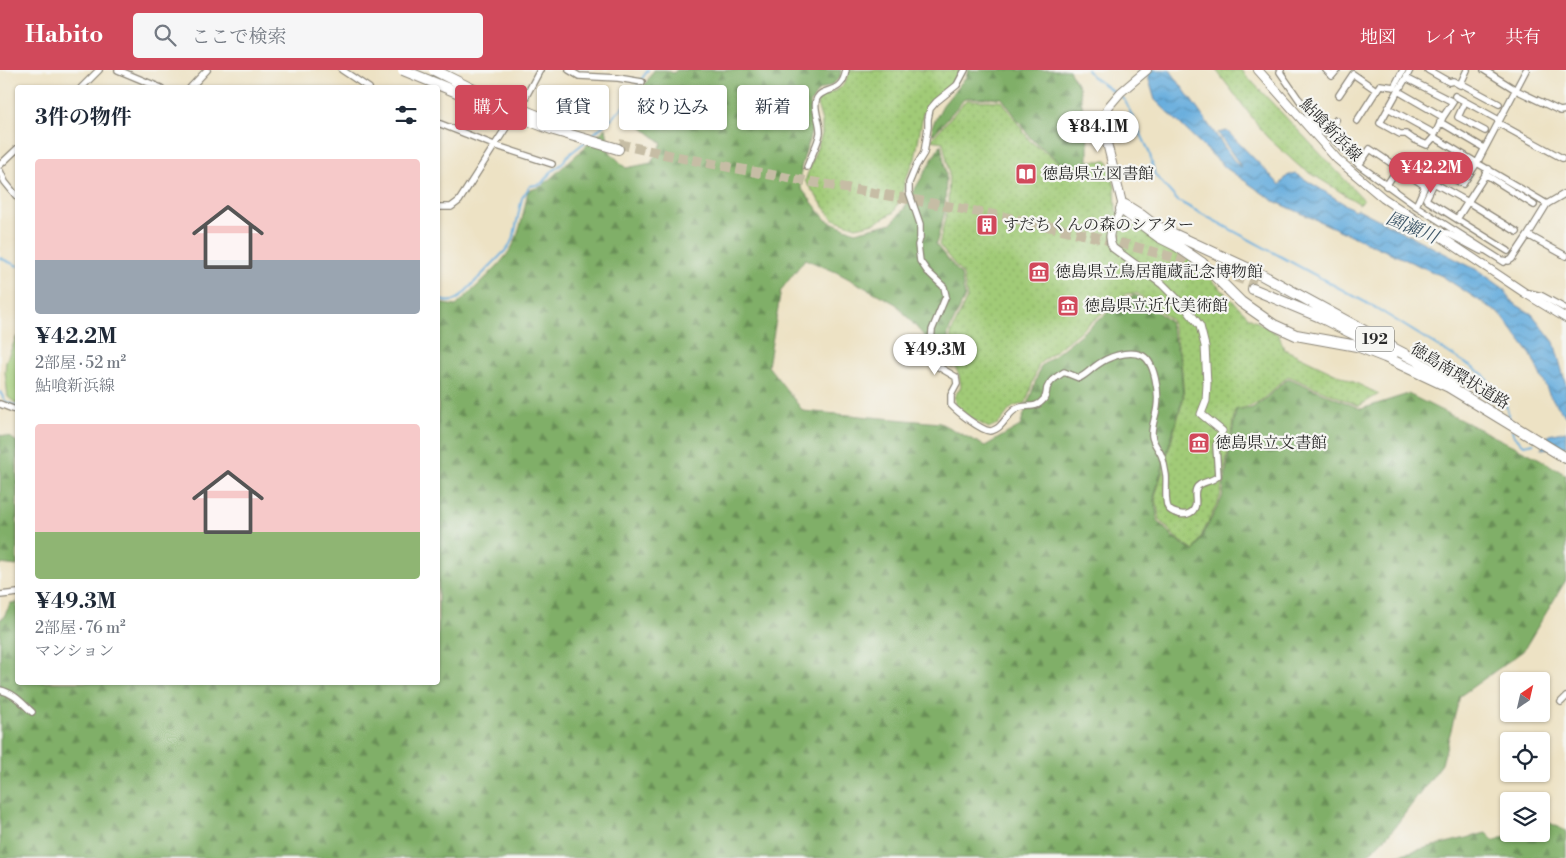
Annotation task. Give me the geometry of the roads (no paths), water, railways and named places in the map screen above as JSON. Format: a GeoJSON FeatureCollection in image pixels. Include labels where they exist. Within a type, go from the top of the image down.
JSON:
{"type":"FeatureCollection","features":[{"type":"Feature","properties":{"kind":"highway"},"geometry":{"type":"LineString","coordinates":[[403,70],[439,85]]}},
{"type":"Feature","properties":{"kind":"highway"},"geometry":{"type":"LineString","coordinates":[[434,70],[537,119]]}},
{"type":"Feature","properties":{"kind":"highway"},"geometry":{"type":"LineString","coordinates":[[440,85],[493,107],[537,121]]}},
{"type":"Feature","properties":{"kind":"highway"},"geometry":{"type":"LineString","coordinates":[[564,130],[618,147]]}},
{"type":"Feature","properties":{"kind":"highway"},"geometry":{"type":"LineString","coordinates":[[1121,206],[1141,215],[1154,225],[1260,274],[1360,327],[1416,360]]}},
{"type":"Feature","properties":{"kind":"highway"},"geometry":{"type":"LineString","coordinates":[[1121,206],[1159,237],[1177,246],[1202,263],[1241,302],[1274,325],[1296,334],[1357,346],[1449,387]]}},
{"type":"Feature","properties":{"kind":"highway","name":"徳島南環状道路"},"geometry":{"type":"LineString","coordinates":[[1566,452],[1488,408],[1354,334],[1254,287],[1330,316],[1416,360],[1488,408],[1566,458]]}},
{"type":"Feature","properties":{"kind":"main road"},"geometry":{"type":"LineString","coordinates":[[1121,206],[1103,125],[1104,115],[1109,106],[1122,92],[1147,70]]}},
{"type":"Feature","properties":{"kind":"main road","name":"鮎喰新浜線"},"geometry":{"type":"LineString","coordinates":[[1258,70],[1337,159],[1384,198],[1566,318]]}},
{"type":"Feature","properties":{"kind":"street"},"geometry":{"type":"LineString","coordinates":[[84,85],[99,70]]}},
{"type":"Feature","properties":{"kind":"street"},"geometry":{"type":"LineString","coordinates":[[118,70],[154,85]]}},
{"type":"Feature","properties":{"kind":"street"},"geometry":{"type":"LineString","coordinates":[[193,85],[206,70]]}},
{"type":"Feature","properties":{"kind":"street"},"geometry":{"type":"LineString","coordinates":[[342,70],[364,85]]}},
{"type":"Feature","properties":{"kind":"street"},"geometry":{"type":"LineString","coordinates":[[440,207],[451,207],[459,201],[525,98],[540,70]]}},
{"type":"Feature","properties":{"kind":"street"},"geometry":{"type":"LineString","coordinates":[[569,70],[579,76],[618,78],[642,82]]}},
{"type":"Feature","properties":{"kind":"street"},"geometry":{"type":"LineString","coordinates":[[807,167],[820,133],[815,103],[817,97],[821,93],[837,88],[845,76],[846,70]]}},
{"type":"Feature","properties":{"kind":"street"},"geometry":{"type":"LineString","coordinates":[[965,70],[957,85],[936,102],[930,110],[924,153],[909,183],[909,192],[920,224],[918,245],[920,261],[927,271],[944,287],[946,296],[932,330],[930,358],[937,366],[956,377],[957,384],[951,395],[950,405],[976,425],[992,431],[999,427],[1011,412],[1019,407],[1035,407],[1039,404],[1046,397],[1047,387],[1053,379],[1064,372],[1079,378],[1098,364],[1112,357],[1128,353],[1142,355],[1150,362],[1157,391],[1158,406],[1152,439],[1162,456],[1166,474],[1166,505],[1169,510],[1186,515],[1195,508],[1198,486],[1213,481],[1218,476],[1216,446],[1222,431],[1201,414],[1206,401],[1207,384],[1204,346],[1200,326],[1186,308],[1162,284],[1113,248],[1110,243],[1110,235],[1121,206]]}},
{"type":"Feature","properties":{"kind":"street"},"geometry":{"type":"LineString","coordinates":[[1281,70],[1280,72],[1313,124],[1320,140]]}},
{"type":"Feature","properties":{"kind":"street"},"geometry":{"type":"LineString","coordinates":[[1326,70],[1332,76],[1336,70]]}},
{"type":"Feature","properties":{"kind":"street"},"geometry":{"type":"LineString","coordinates":[[1357,122],[1380,85],[1394,87],[1404,70]]}},
{"type":"Feature","properties":{"kind":"street"},"geometry":{"type":"LineString","coordinates":[[1410,70],[1380,122],[1400,134],[1406,134],[1427,145],[1454,99],[1467,70]]}},
{"type":"Feature","properties":{"kind":"street"},"geometry":{"type":"LineString","coordinates":[[1428,70],[1499,104]]}},
{"type":"Feature","properties":{"kind":"street"},"geometry":{"type":"LineString","coordinates":[[1484,70],[1516,90],[1560,111],[1566,110]]}},
{"type":"Feature","properties":{"kind":"street"},"geometry":{"type":"LineString","coordinates":[[1416,206],[1433,167],[1464,184],[1477,163],[1525,70]]}},
{"type":"Feature","properties":{"kind":"street"},"geometry":{"type":"LineString","coordinates":[[1339,95],[1353,74],[1376,90]]}},
{"type":"Feature","properties":{"kind":"street"},"geometry":{"type":"LineString","coordinates":[[1406,78],[1465,102],[1562,158]]}},
{"type":"Feature","properties":{"kind":"street"},"geometry":{"type":"LineString","coordinates":[[1398,91],[1484,148]]}},
{"type":"Feature","properties":{"kind":"street"},"geometry":{"type":"LineString","coordinates":[[1298,99],[1328,134],[1359,165],[1386,186],[1504,262]]}},
{"type":"Feature","properties":{"kind":"street"},"geometry":{"type":"LineString","coordinates":[[1465,102],[1458,117],[1485,131]]}},
{"type":"Feature","properties":{"kind":"street"},"geometry":{"type":"LineString","coordinates":[[1388,108],[1477,163],[1534,205]]}},
{"type":"Feature","properties":{"kind":"street"},"geometry":{"type":"LineString","coordinates":[[1328,134],[1336,120]]}},
{"type":"Feature","properties":{"kind":"street"},"geometry":{"type":"LineString","coordinates":[[440,124],[494,146],[552,164]]}},
{"type":"Feature","properties":{"kind":"street"},"geometry":{"type":"LineString","coordinates":[[1359,165],[1370,149],[1425,186]]}},
{"type":"Feature","properties":{"kind":"street"},"geometry":{"type":"LineString","coordinates":[[0,165],[15,151]]}},
{"type":"Feature","properties":{"kind":"street"},"geometry":{"type":"LineString","coordinates":[[1386,186],[1398,168]]}},
{"type":"Feature","properties":{"kind":"street"},"geometry":{"type":"LineString","coordinates":[[0,171],[5,182],[15,194]]}},
{"type":"Feature","properties":{"kind":"street"},"geometry":{"type":"LineString","coordinates":[[1457,219],[1487,171]]}},
{"type":"Feature","properties":{"kind":"street"},"geometry":{"type":"LineString","coordinates":[[1487,171],[1547,204]]}},
{"type":"Feature","properties":{"kind":"street"},"geometry":{"type":"LineString","coordinates":[[1508,250],[1426,199],[1434,183],[1517,232]]}},
{"type":"Feature","properties":{"kind":"street"},"geometry":{"type":"LineString","coordinates":[[1435,232],[1447,233],[1484,253],[1504,262],[1509,262],[1547,204],[1566,193]]}},
{"type":"Feature","properties":{"kind":"street"},"geometry":{"type":"LineString","coordinates":[[1528,234],[1566,256]]}},
{"type":"Feature","properties":{"kind":"street"},"geometry":{"type":"LineString","coordinates":[[1525,292],[1542,296],[1566,309]]}},
{"type":"Feature","properties":{"kind":"street"},"geometry":{"type":"LineString","coordinates":[[0,404],[15,410]]}},
{"type":"Feature","properties":{"kind":"street"},"geometry":{"type":"LineString","coordinates":[[0,595],[15,594]]}},
{"type":"Feature","properties":{"kind":"street"},"geometry":{"type":"LineString","coordinates":[[0,690],[10,693],[32,712]]}},
{"type":"Feature","properties":{"kind":"street"},"geometry":{"type":"LineString","coordinates":[[1561,702],[1566,697]]}},
{"type":"Feature","properties":{"kind":"water"},"geometry":{"type":"Polygon","coordinates":[[[1146,70],[1170,70],[1235,162],[1242,168],[1218,133],[1227,131],[1280,185],[1287,176],[1295,173],[1354,210],[1358,209],[1479,271],[1503,288],[1513,303],[1532,314],[1554,342],[1566,385],[1566,417],[1550,396],[1531,355],[1501,315],[1442,276],[1274,201],[1226,168],[1155,100],[1146,70]]]}},
{"type":"Feature","properties":{"kind":"water"},"geometry":{"type":"Polygon","coordinates":[[[1566,431],[1566,447],[1541,449],[1549,435],[1566,431]]]}},
{"type":"Feature","properties":{"kind":"waterway"},"geometry":{"type":"LineString","coordinates":[[641,80],[648,70]]}},
{"type":"Feature","properties":{"kind":"waterway"},"geometry":{"type":"LineString","coordinates":[[1087,70],[1093,77],[1117,94]]}},
{"type":"Feature","properties":{"kind":"waterway"},"geometry":{"type":"LineString","coordinates":[[1121,97],[1124,99],[1149,151],[1155,175],[1178,201],[1376,308],[1483,374],[1506,405],[1510,420]]}},
{"type":"Feature","properties":{"kind":"waterway"},"geometry":{"type":"LineString","coordinates":[[590,137],[619,111]]}},
{"type":"Feature","properties":{"kind":"waterway"},"geometry":{"type":"LineString","coordinates":[[440,300],[448,302],[459,298],[505,251],[513,240],[522,198],[530,186],[541,184],[551,172],[563,163],[566,157],[585,142]]}},
{"type":"Feature","properties":{"kind":"waterway"},"geometry":{"type":"LineString","coordinates":[[0,258],[15,265]]}},
{"type":"Feature","properties":{"kind":"waterway"},"geometry":{"type":"LineString","coordinates":[[0,392],[6,402],[15,406]]}},
{"type":"Feature","properties":{"kind":"waterway"},"geometry":{"type":"LineString","coordinates":[[1512,430],[1514,436],[1524,445],[1534,443]]}},
{"type":"Feature","properties":{"kind":"tunnel"},"geometry":{"type":"LineString","coordinates":[[619,144],[698,161],[1019,220],[1099,238],[1177,259],[1255,284]]}},
{"type":"Feature","properties":{"kind":"place","name":"徳島県立図書館"},"geometry":{"type":"Point","coordinates":[1026,174]}},
{"type":"Feature","properties":{"kind":"place","name":"すだちくんの森のシアター"},"geometry":{"type":"Point","coordinates":[987,225]}},
{"type":"Feature","properties":{"kind":"place","name":"徳島県立鳥居龍蔵記念博物館"},"geometry":{"type":"Point","coordinates":[1039,272]}},
{"type":"Feature","properties":{"kind":"place","name":"徳島県立近代美術館"},"geometry":{"type":"Point","coordinates":[1068,306]}},
{"type":"Feature","properties":{"kind":"place","name":"徳島県立文書館"},"geometry":{"type":"Point","coordinates":[1199,443]}},
{"type":"Feature","properties":{"kind":"water label","name":"園瀬川"},"geometry":{"type":"Point","coordinates":[1412,228]}}]}
